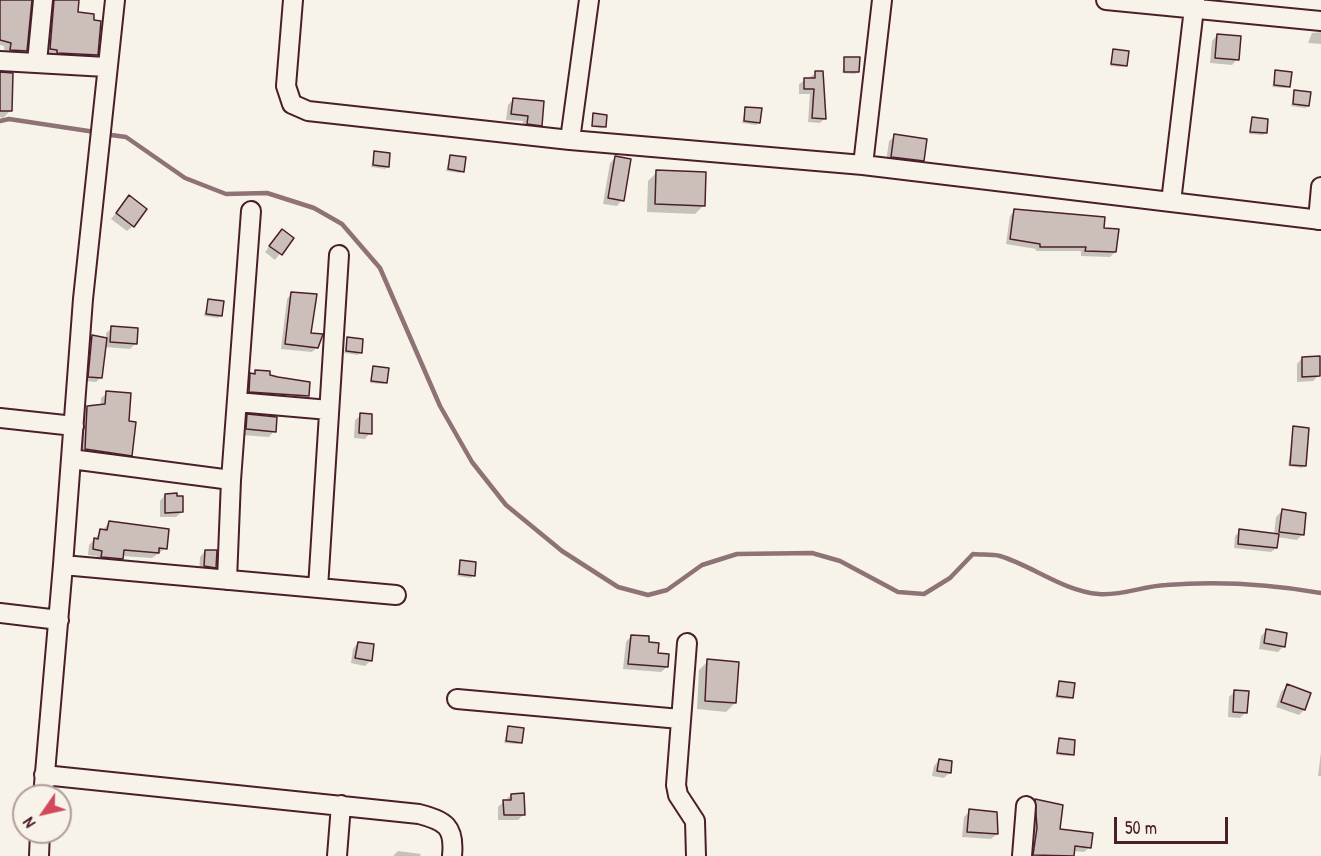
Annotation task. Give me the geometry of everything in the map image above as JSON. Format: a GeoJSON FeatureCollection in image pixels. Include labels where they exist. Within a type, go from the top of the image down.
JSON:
{"type":"FeatureCollection","features":[{"type":"Feature","properties":{"kind":"street"},"geometry":{"type":"LineString","coordinates":[[37,62],[43,0]]}},
{"type":"Feature","properties":{"kind":"street"},"geometry":{"type":"LineString","coordinates":[[44,784],[63,565],[82,299],[115,0]]}},
{"type":"Feature","properties":{"kind":"street"},"geometry":{"type":"LineString","coordinates":[[293,0],[286,86],[288,97],[299,108],[570,140],[862,165],[1320,220],[1321,187]]}},
{"type":"Feature","properties":{"kind":"street"},"geometry":{"type":"LineString","coordinates":[[570,140],[589,0]]}},
{"type":"Feature","properties":{"kind":"street"},"geometry":{"type":"LineString","coordinates":[[862,165],[882,0]]}},
{"type":"Feature","properties":{"kind":"street"},"geometry":{"type":"LineString","coordinates":[[1106,0],[1195,4],[1321,21]]}},
{"type":"Feature","properties":{"kind":"street"},"geometry":{"type":"LineString","coordinates":[[1171,202],[1195,4]]}},
{"type":"Feature","properties":{"kind":"street"},"geometry":{"type":"LineString","coordinates":[[0,61],[106,67]]}},
{"type":"Feature","properties":{"kind":"street"},"geometry":{"type":"LineString","coordinates":[[227,580],[231,480],[251,211]]}},
{"type":"Feature","properties":{"kind":"street"},"geometry":{"type":"LineString","coordinates":[[318,588],[339,255]]}},
{"type":"Feature","properties":{"kind":"street"},"geometry":{"type":"LineString","coordinates":[[237,402],[329,410]]}},
{"type":"Feature","properties":{"kind":"street"},"geometry":{"type":"LineString","coordinates":[[0,418],[74,426]]}},
{"type":"Feature","properties":{"kind":"street"},"geometry":{"type":"LineString","coordinates":[[71,459],[231,480]]}},
{"type":"Feature","properties":{"kind":"street"},"geometry":{"type":"LineString","coordinates":[[63,565],[396,595]]}},
{"type":"Feature","properties":{"kind":"street"},"geometry":{"type":"LineString","coordinates":[[0,614],[58,620]]}},
{"type":"Feature","properties":{"kind":"street"},"geometry":{"type":"LineString","coordinates":[[687,642],[675,785],[678,795],[695,821],[696,856]]}},
{"type":"Feature","properties":{"kind":"street"},"geometry":{"type":"LineString","coordinates":[[457,699],[680,719]]}},
{"type":"Feature","properties":{"kind":"street"},"geometry":{"type":"LineString","coordinates":[[44,775],[418,814],[438,819],[449,828],[453,842],[452,856]]}},
{"type":"Feature","properties":{"kind":"street"},"geometry":{"type":"LineString","coordinates":[[337,856],[341,805]]}},
{"type":"Feature","properties":{"kind":"street"},"geometry":{"type":"LineString","coordinates":[[1022,856],[1026,806]]}},
{"type":"Feature","properties":{"kind":"building"},"geometry":{"type":"Polygon","coordinates":[[[0,0],[32,0],[27,51],[10,50],[11,43],[0,40],[0,0]]]}},
{"type":"Feature","properties":{"kind":"building"},"geometry":{"type":"Polygon","coordinates":[[[54,0],[79,0],[78,12],[94,14],[94,20],[101,21],[98,55],[57,53],[57,50],[50,49],[54,0]]]}},
{"type":"Feature","properties":{"kind":"building"},"geometry":{"type":"Polygon","coordinates":[[[1217,34],[1241,36],[1239,60],[1215,58],[1217,34]]]}},
{"type":"Feature","properties":{"kind":"building"},"geometry":{"type":"Polygon","coordinates":[[[1113,49],[1129,51],[1127,66],[1111,64],[1113,49]]]}},
{"type":"Feature","properties":{"kind":"building"},"geometry":{"type":"Polygon","coordinates":[[[844,57],[860,57],[859,72],[844,72],[844,57]]]}},
{"type":"Feature","properties":{"kind":"building"},"geometry":{"type":"Polygon","coordinates":[[[1275,70],[1292,72],[1290,87],[1274,85],[1275,70]]]}},
{"type":"Feature","properties":{"kind":"building"},"geometry":{"type":"Polygon","coordinates":[[[815,71],[823,71],[826,119],[812,118],[814,89],[804,89],[804,78],[815,78],[815,71]]]}},
{"type":"Feature","properties":{"kind":"building"},"geometry":{"type":"Polygon","coordinates":[[[0,72],[13,73],[12,111],[0,111],[0,72]]]}},
{"type":"Feature","properties":{"kind":"building"},"geometry":{"type":"Polygon","coordinates":[[[1294,90],[1311,92],[1309,106],[1293,104],[1294,90]]]}},
{"type":"Feature","properties":{"kind":"building"},"geometry":{"type":"Polygon","coordinates":[[[513,98],[544,101],[542,126],[527,124],[528,116],[511,114],[513,98]]]}},
{"type":"Feature","properties":{"kind":"building"},"geometry":{"type":"Polygon","coordinates":[[[745,107],[762,108],[760,123],[744,121],[745,107]]]}},
{"type":"Feature","properties":{"kind":"building"},"geometry":{"type":"Polygon","coordinates":[[[593,113],[607,115],[606,127],[592,126],[593,113]]]}},
{"type":"Feature","properties":{"kind":"building"},"geometry":{"type":"Polygon","coordinates":[[[1252,117],[1268,119],[1267,133],[1250,132],[1252,117]]]}},
{"type":"Feature","properties":{"kind":"building"},"geometry":{"type":"Polygon","coordinates":[[[894,134],[927,139],[924,161],[891,157],[894,134]]]}},
{"type":"Feature","properties":{"kind":"building"},"geometry":{"type":"Polygon","coordinates":[[[374,151],[390,153],[389,167],[373,165],[374,151]]]}},
{"type":"Feature","properties":{"kind":"building"},"geometry":{"type":"Polygon","coordinates":[[[450,155],[466,157],[464,172],[448,169],[450,155]]]}},
{"type":"Feature","properties":{"kind":"building"},"geometry":{"type":"Polygon","coordinates":[[[615,156],[631,159],[624,201],[608,198],[615,156]]]}},
{"type":"Feature","properties":{"kind":"building"},"geometry":{"type":"Polygon","coordinates":[[[656,170],[706,172],[705,206],[655,204],[656,170]]]}},
{"type":"Feature","properties":{"kind":"building"},"geometry":{"type":"Polygon","coordinates":[[[129,195],[147,209],[134,227],[116,213],[129,195]]]}},
{"type":"Feature","properties":{"kind":"building"},"geometry":{"type":"Polygon","coordinates":[[[1014,209],[1105,217],[1104,228],[1119,229],[1116,252],[1085,251],[1086,247],[1040,247],[1040,244],[1010,239],[1014,209]]]}},
{"type":"Feature","properties":{"kind":"building"},"geometry":{"type":"Polygon","coordinates":[[[282,229],[294,238],[282,255],[269,246],[282,229]]]}},
{"type":"Feature","properties":{"kind":"building"},"geometry":{"type":"Polygon","coordinates":[[[291,292],[317,294],[311,333],[323,334],[318,348],[285,344],[291,292]]]}},
{"type":"Feature","properties":{"kind":"building"},"geometry":{"type":"Polygon","coordinates":[[[208,299],[224,301],[222,316],[206,314],[208,299]]]}},
{"type":"Feature","properties":{"kind":"building"},"geometry":{"type":"Polygon","coordinates":[[[111,326],[138,328],[137,344],[110,342],[111,326]]]}},
{"type":"Feature","properties":{"kind":"building"},"geometry":{"type":"Polygon","coordinates":[[[92,335],[107,338],[102,378],[88,377],[92,335]]]}},
{"type":"Feature","properties":{"kind":"building"},"geometry":{"type":"Polygon","coordinates":[[[347,337],[363,339],[362,353],[346,351],[347,337]]]}},
{"type":"Feature","properties":{"kind":"building"},"geometry":{"type":"Polygon","coordinates":[[[1320,356],[1320,376],[1302,377],[1302,357],[1320,356]]]}},
{"type":"Feature","properties":{"kind":"building"},"geometry":{"type":"Polygon","coordinates":[[[373,366],[389,368],[387,383],[371,381],[373,366]]]}},
{"type":"Feature","properties":{"kind":"building"},"geometry":{"type":"Polygon","coordinates":[[[255,370],[270,371],[270,375],[310,382],[309,396],[249,392],[250,373],[255,374],[255,370]]]}},
{"type":"Feature","properties":{"kind":"building"},"geometry":{"type":"Polygon","coordinates":[[[106,391],[131,393],[129,421],[136,422],[132,456],[85,449],[87,406],[105,404],[106,391]]]}},
{"type":"Feature","properties":{"kind":"building"},"geometry":{"type":"Polygon","coordinates":[[[360,413],[372,414],[372,434],[359,433],[360,413]]]}},
{"type":"Feature","properties":{"kind":"building"},"geometry":{"type":"Polygon","coordinates":[[[247,414],[277,417],[276,432],[246,429],[247,414]]]}},
{"type":"Feature","properties":{"kind":"building"},"geometry":{"type":"Polygon","coordinates":[[[1293,426],[1309,428],[1306,466],[1290,465],[1293,426]]]}},
{"type":"Feature","properties":{"kind":"building"},"geometry":{"type":"Polygon","coordinates":[[[177,493],[177,496],[183,496],[183,512],[165,513],[165,494],[177,493]]]}},
{"type":"Feature","properties":{"kind":"building"},"geometry":{"type":"Polygon","coordinates":[[[1282,509],[1306,513],[1304,535],[1279,532],[1282,509]]]}},
{"type":"Feature","properties":{"kind":"building"},"geometry":{"type":"Polygon","coordinates":[[[109,521],[169,529],[167,549],[159,548],[159,553],[124,550],[123,559],[101,557],[102,551],[93,549],[94,538],[98,539],[100,529],[107,530],[109,521]]]}},
{"type":"Feature","properties":{"kind":"building"},"geometry":{"type":"Polygon","coordinates":[[[1239,529],[1279,534],[1277,548],[1238,544],[1239,529]]]}},
{"type":"Feature","properties":{"kind":"building"},"geometry":{"type":"Polygon","coordinates":[[[205,550],[217,550],[216,568],[204,566],[205,550]]]}},
{"type":"Feature","properties":{"kind":"building"},"geometry":{"type":"Polygon","coordinates":[[[460,560],[476,562],[475,576],[459,574],[460,560]]]}},
{"type":"Feature","properties":{"kind":"building"},"geometry":{"type":"Polygon","coordinates":[[[1266,629],[1287,633],[1285,647],[1264,643],[1266,629]]]}},
{"type":"Feature","properties":{"kind":"building"},"geometry":{"type":"Polygon","coordinates":[[[631,635],[649,636],[649,642],[659,643],[658,653],[669,654],[668,667],[628,664],[631,635]]]}},
{"type":"Feature","properties":{"kind":"building"},"geometry":{"type":"Polygon","coordinates":[[[358,642],[374,644],[372,661],[355,658],[358,642]]]}},
{"type":"Feature","properties":{"kind":"building"},"geometry":{"type":"Polygon","coordinates":[[[707,659],[739,662],[736,703],[705,701],[707,659]]]}},
{"type":"Feature","properties":{"kind":"building"},"geometry":{"type":"Polygon","coordinates":[[[1059,681],[1075,683],[1073,698],[1057,696],[1059,681]]]}},
{"type":"Feature","properties":{"kind":"building"},"geometry":{"type":"Polygon","coordinates":[[[1287,684],[1311,693],[1305,710],[1281,702],[1287,684]]]}},
{"type":"Feature","properties":{"kind":"building"},"geometry":{"type":"Polygon","coordinates":[[[1234,690],[1249,691],[1247,713],[1233,712],[1234,690]]]}},
{"type":"Feature","properties":{"kind":"building"},"geometry":{"type":"Polygon","coordinates":[[[508,726],[524,728],[522,743],[506,741],[508,726]]]}},
{"type":"Feature","properties":{"kind":"building"},"geometry":{"type":"Polygon","coordinates":[[[1059,738],[1075,740],[1074,755],[1057,753],[1059,738]]]}},
{"type":"Feature","properties":{"kind":"building"},"geometry":{"type":"Polygon","coordinates":[[[939,759],[952,761],[951,773],[937,771],[939,759]]]}},
{"type":"Feature","properties":{"kind":"building"},"geometry":{"type":"Polygon","coordinates":[[[524,793],[525,815],[504,815],[503,800],[511,800],[511,794],[524,793]]]}},
{"type":"Feature","properties":{"kind":"building"},"geometry":{"type":"Polygon","coordinates":[[[1035,799],[1063,805],[1060,829],[1093,833],[1091,848],[1075,846],[1074,856],[1033,855],[1037,828],[1035,799]]]}},
{"type":"Feature","properties":{"kind":"building"},"geometry":{"type":"Polygon","coordinates":[[[969,809],[997,812],[998,834],[967,832],[969,809]]]}},
{"type":"Feature","properties":{"kind":"waterway"},"geometry":{"type":"LineString","coordinates":[[0,121],[9,119],[95,132]]}},
{"type":"Feature","properties":{"kind":"waterway"},"geometry":{"type":"LineString","coordinates":[[111,135],[126,137],[185,178],[226,194],[267,193],[314,208],[342,224],[380,268],[440,406],[472,462],[506,505],[562,551],[618,587],[648,595],[667,590],[702,565],[737,554],[812,553],[840,561],[898,592],[924,594],[950,578],[973,554],[1000,556],[1073,588],[1099,594],[1116,594],[1157,586],[1205,583],[1263,585],[1321,593]]}}]}
